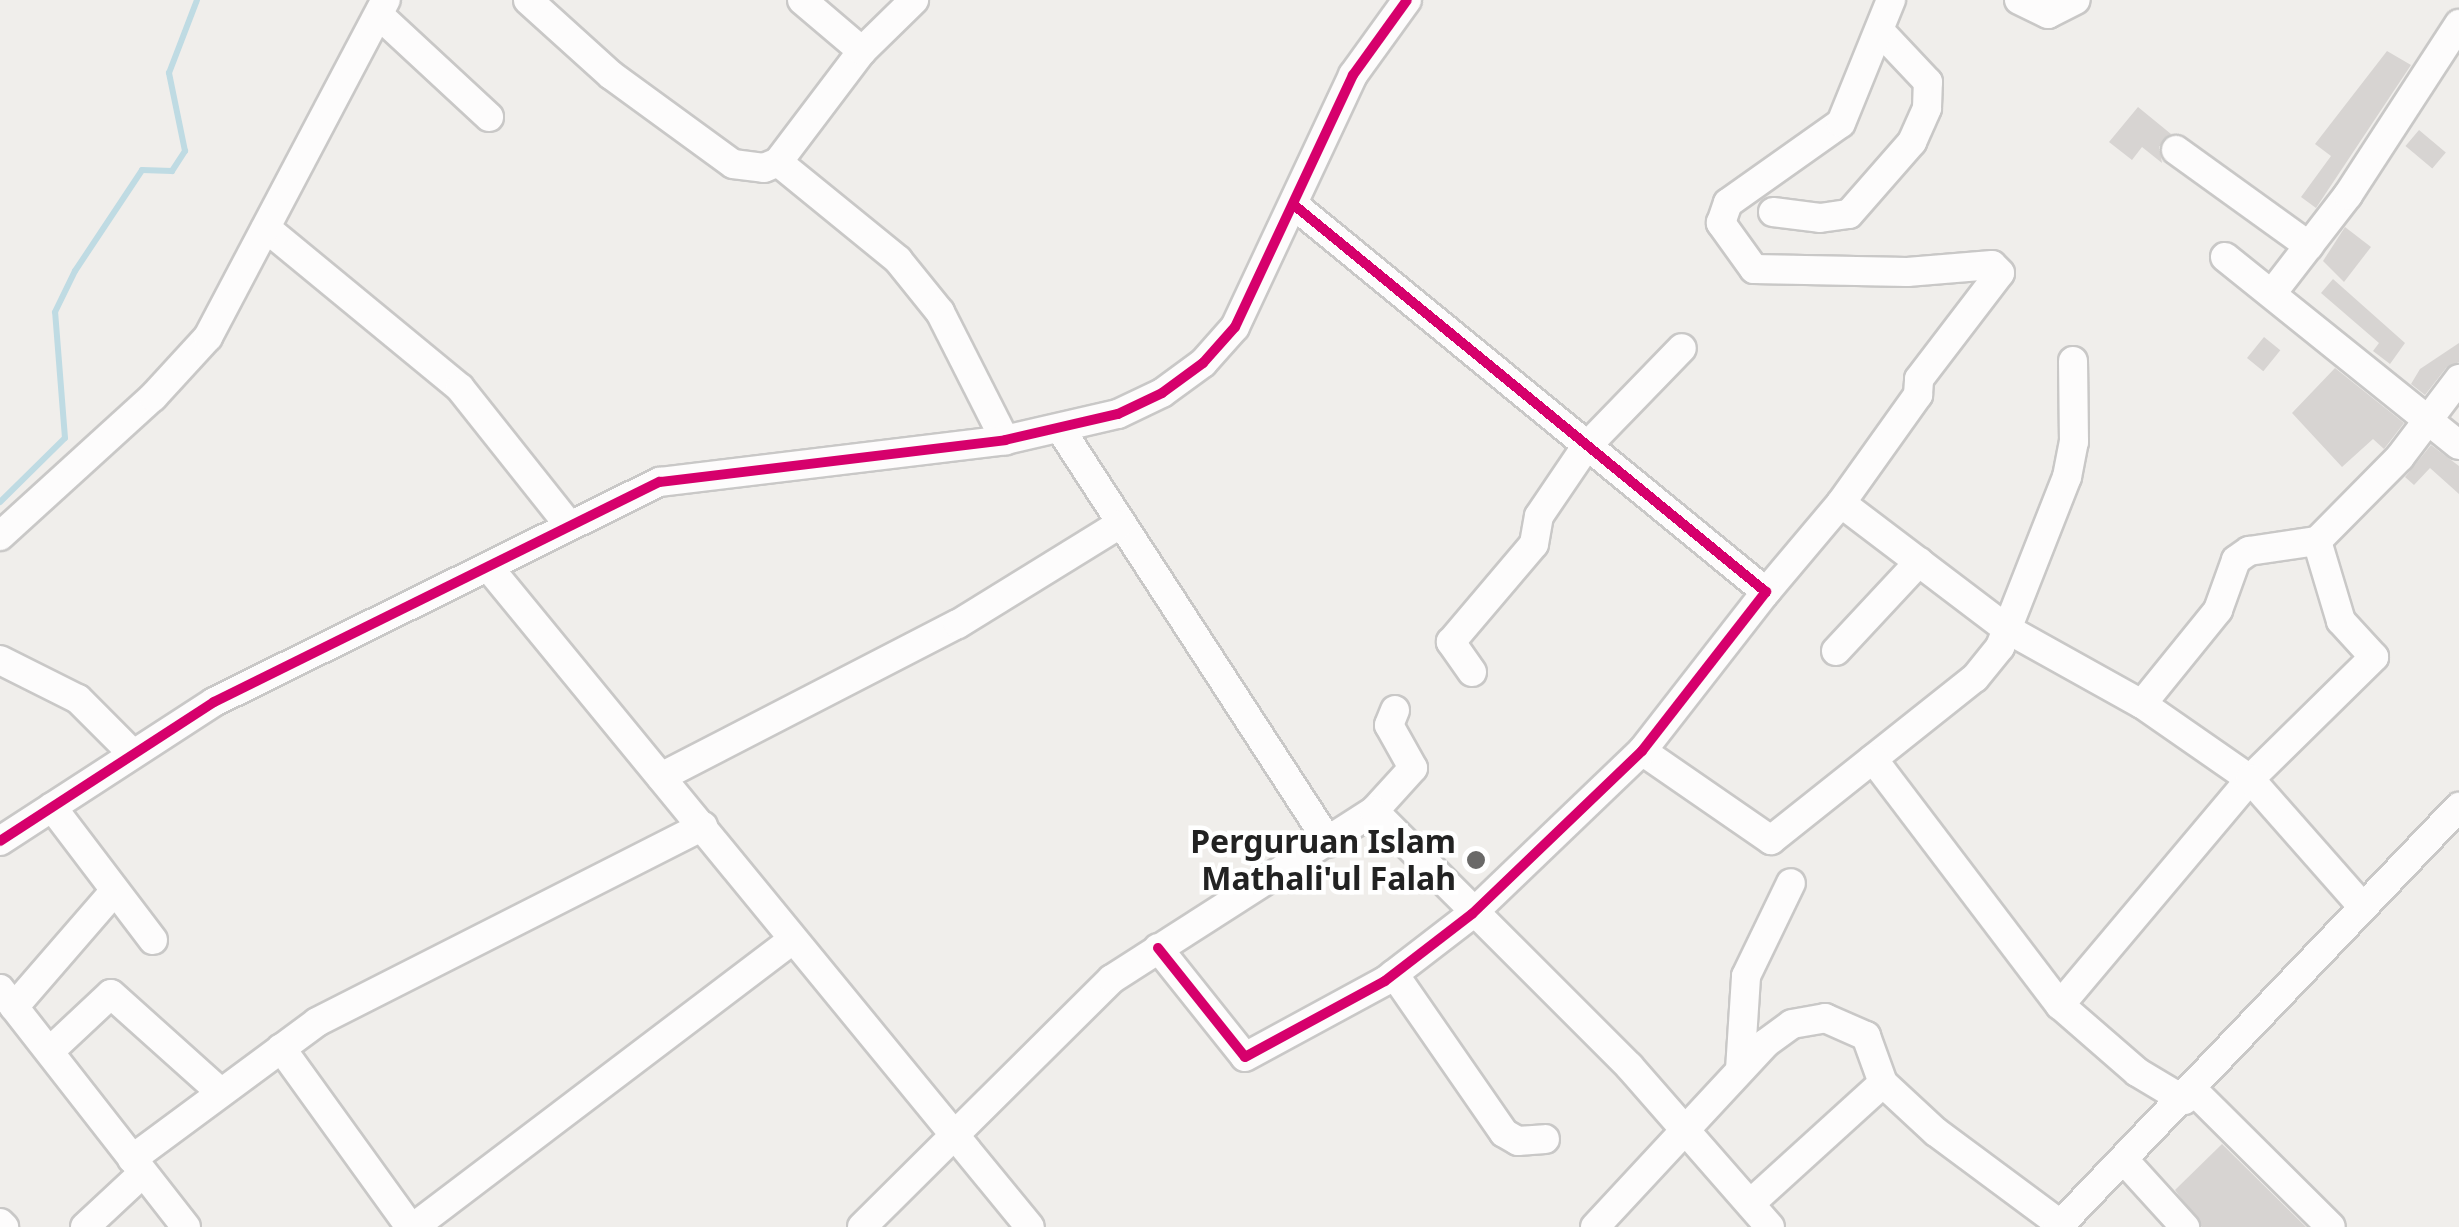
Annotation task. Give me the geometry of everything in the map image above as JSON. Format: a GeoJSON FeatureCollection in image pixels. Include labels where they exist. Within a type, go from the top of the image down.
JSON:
{"type":"FeatureCollection","features":[{"type":"Feature","properties":{"kind":"street"},"geometry":{"type":"LineString","coordinates":[[528,0],[611,75],[733,164],[764,168],[778,162],[862,51],[914,0]]}},
{"type":"Feature","properties":{"kind":"street"},"geometry":{"type":"LineString","coordinates":[[802,0],[862,51]]}},
{"type":"Feature","properties":{"kind":"street"},"geometry":{"type":"LineString","coordinates":[[0,841],[214,702],[660,482],[1006,440],[1061,430],[1148,400],[1204,363],[1259,284],[1353,75],[1407,0]]}},
{"type":"Feature","properties":{"kind":"street"},"geometry":{"type":"LineString","coordinates":[[1158,948],[1245,1057],[1394,974],[1472,914],[1642,751],[1840,503],[1918,396],[1919,380],[1996,280],[1996,266],[1907,272],[1754,269],[1719,218],[1728,203],[1827,138],[1844,117],[1891,0]]}},
{"type":"Feature","properties":{"kind":"street"},"geometry":{"type":"LineString","coordinates":[[2019,0],[2053,14],[2076,0]]}},
{"type":"Feature","properties":{"kind":"street"},"geometry":{"type":"LineString","coordinates":[[0,536],[187,364],[266,228],[383,7],[489,118]]}},
{"type":"Feature","properties":{"kind":"street"},"geometry":{"type":"LineString","coordinates":[[2273,292],[2459,24]]}},
{"type":"Feature","properties":{"kind":"street"},"geometry":{"type":"LineString","coordinates":[[1773,212],[1820,218],[1849,214],[1912,142],[1928,108],[1928,82],[1879,30]]}},
{"type":"Feature","properties":{"kind":"street"},"geometry":{"type":"LineString","coordinates":[[2176,150],[2308,246]]}},
{"type":"Feature","properties":{"kind":"street"},"geometry":{"type":"LineString","coordinates":[[778,162],[898,260],[940,312],[1006,440]]}},
{"type":"Feature","properties":{"kind":"street"},"geometry":{"type":"LineString","coordinates":[[1294,205],[1766,592]]}},
{"type":"Feature","properties":{"kind":"street"},"geometry":{"type":"LineString","coordinates":[[266,228],[460,388],[569,524]]}},
{"type":"Feature","properties":{"kind":"street"},"geometry":{"type":"LineString","coordinates":[[2225,257],[2459,446]]}},
{"type":"Feature","properties":{"kind":"street"},"geometry":{"type":"LineString","coordinates":[[1472,672],[1451,642],[1529,552],[1540,516],[1586,448],[1682,348]]}},
{"type":"Feature","properties":{"kind":"street"},"geometry":{"type":"LineString","coordinates":[[1642,751],[1771,840],[1975,678],[2008,629],[2068,477],[2074,442],[2073,361]]}},
{"type":"Feature","properties":{"kind":"street"},"geometry":{"type":"LineString","coordinates":[[2142,704],[2218,610],[2228,573],[2242,554],[2317,541],[2430,419],[2459,379]]}},
{"type":"Feature","properties":{"kind":"street"},"geometry":{"type":"LineString","coordinates":[[1061,430],[1118,525],[1328,843]]}},
{"type":"Feature","properties":{"kind":"street"},"geometry":{"type":"LineString","coordinates":[[1840,503],[2008,629],[2142,704],[2250,780],[2362,906]]}},
{"type":"Feature","properties":{"kind":"street"},"geometry":{"type":"LineString","coordinates":[[661,777],[958,624],[1118,525]]}},
{"type":"Feature","properties":{"kind":"street"},"geometry":{"type":"LineString","coordinates":[[2060,1005],[2250,780],[2374,657],[2340,621],[2317,541]]}},
{"type":"Feature","properties":{"kind":"street"},"geometry":{"type":"LineString","coordinates":[[1836,651],[1919,562]]}},
{"type":"Feature","properties":{"kind":"street"},"geometry":{"type":"LineString","coordinates":[[490,569],[1030,1227]]}},
{"type":"Feature","properties":{"kind":"street"},"geometry":{"type":"LineString","coordinates":[[0,660],[78,698],[132,752]]}},
{"type":"Feature","properties":{"kind":"street"},"geometry":{"type":"LineString","coordinates":[[871,1224],[1112,979],[1374,812],[1413,768],[1389,726],[1395,710]]}},
{"type":"Feature","properties":{"kind":"street"},"geometry":{"type":"LineString","coordinates":[[1873,759],[2060,1005],[2137,1072],[2189,1095],[2331,1227]]}},
{"type":"Feature","properties":{"kind":"street"},"geometry":{"type":"LineString","coordinates":[[52,806],[112,894],[153,940]]}},
{"type":"Feature","properties":{"kind":"street"},"geometry":{"type":"LineString","coordinates":[[1595,1227],[1740,1070],[1792,1024],[1825,1018],[1866,1036],[1883,1083],[1936,1132],[2059,1226],[2189,1095],[2362,906],[2459,807]]}},
{"type":"Feature","properties":{"kind":"street"},"geometry":{"type":"LineString","coordinates":[[1374,812],[1686,1128],[1770,1227]]}},
{"type":"Feature","properties":{"kind":"street"},"geometry":{"type":"LineString","coordinates":[[85,1227],[138,1166],[218,1090],[317,1022],[703,826]]}},
{"type":"Feature","properties":{"kind":"street"},"geometry":{"type":"LineString","coordinates":[[1740,1070],[1746,976],[1792,883]]}},
{"type":"Feature","properties":{"kind":"street"},"geometry":{"type":"LineString","coordinates":[[112,894],[7,998],[186,1227]]}},
{"type":"Feature","properties":{"kind":"street"},"geometry":{"type":"LineString","coordinates":[[281,1048],[412,1227],[792,940]]}},
{"type":"Feature","properties":{"kind":"street"},"geometry":{"type":"LineString","coordinates":[[1394,974],[1504,1133],[1518,1141],[1544,1139]]}},
{"type":"Feature","properties":{"kind":"street"},"geometry":{"type":"LineString","coordinates":[[50,1051],[111,994],[218,1090]]}},
{"type":"Feature","properties":{"kind":"street"},"geometry":{"type":"LineString","coordinates":[[1752,1202],[1883,1083]]}},
{"type":"Feature","properties":{"kind":"street"},"geometry":{"type":"LineString","coordinates":[[2124,1160],[2185,1227]]}},
{"type":"Feature","properties":{"kind":"building"},"geometry":{"type":"Polygon","coordinates":[[[2387,51],[2411,65],[2316,208],[2301,197],[2331,156],[2315,144],[2387,51]]]}},
{"type":"Feature","properties":{"kind":"building"},"geometry":{"type":"Polygon","coordinates":[[[2138,107],[2171,134],[2159,147],[2162,163],[2142,147],[2132,160],[2109,142],[2138,107]]]}},
{"type":"Feature","properties":{"kind":"building"},"geometry":{"type":"Polygon","coordinates":[[[2419,130],[2446,152],[2432,169],[2406,146],[2419,130]]]}},
{"type":"Feature","properties":{"kind":"building"},"geometry":{"type":"Polygon","coordinates":[[[2345,227],[2371,247],[2344,282],[2323,261],[2345,227]]]}},
{"type":"Feature","properties":{"kind":"building"},"geometry":{"type":"Polygon","coordinates":[[[2333,279],[2405,343],[2390,364],[2373,351],[2379,343],[2321,293],[2333,279]]]}},
{"type":"Feature","properties":{"kind":"building"},"geometry":{"type":"Polygon","coordinates":[[[2264,337],[2280,350],[2263,371],[2247,358],[2264,337]]]}},
{"type":"Feature","properties":{"kind":"building"},"geometry":{"type":"Polygon","coordinates":[[[2459,343],[2459,362],[2446,368],[2425,395],[2411,384],[2420,369],[2459,343]]]}},
{"type":"Feature","properties":{"kind":"building"},"geometry":{"type":"Polygon","coordinates":[[[2335,368],[2404,423],[2384,449],[2373,439],[2342,467],[2292,413],[2335,368]]]}},
{"type":"Feature","properties":{"kind":"building"},"geometry":{"type":"Polygon","coordinates":[[[2431,445],[2459,466],[2459,494],[2430,468],[2414,485],[2405,477],[2431,445]]]}},
{"type":"Feature","properties":{"kind":"building"},"geometry":{"type":"Polygon","coordinates":[[[2222,1144],[2306,1227],[2202,1227],[2175,1190],[2222,1144]]]}},
{"type":"Feature","properties":{"kind":"waterway"},"geometry":{"type":"LineString","coordinates":[[0,502],[65,438],[55,312],[75,271],[142,170],[172,171],[185,151],[169,73],[197,0]]}},
{"type":"Feature","properties":{"kind":"cycle path"},"geometry":{"type":"LineString","coordinates":[[0,841],[214,702],[660,482],[1005,440],[1118,414],[1162,393],[1203,363],[1235,327],[1353,75],[1407,0]]}},
{"type":"Feature","properties":{"kind":"cycle path"},"geometry":{"type":"LineString","coordinates":[[1158,948],[1245,1057],[1385,981],[1472,914],[1642,751],[1766,592],[1294,205]]}},
{"type":"Feature","properties":{"kind":"place","name":"Perguruan Islam Mathali'ul Falah"},"geometry":{"type":"Point","coordinates":[1476,860]}}]}
